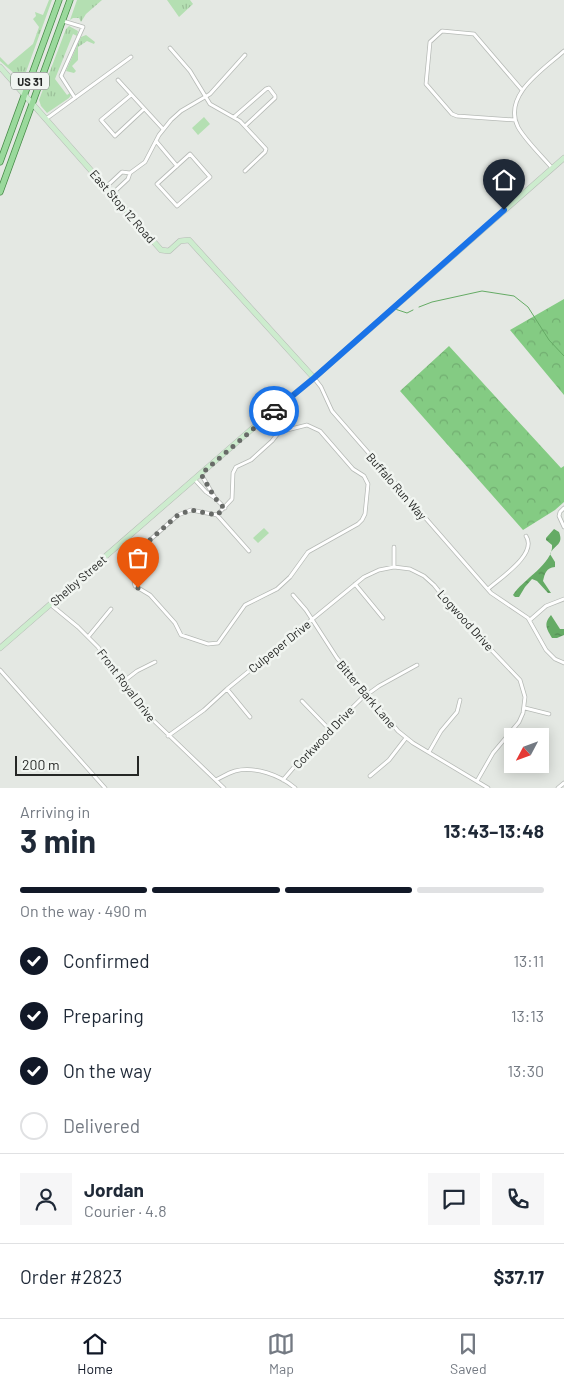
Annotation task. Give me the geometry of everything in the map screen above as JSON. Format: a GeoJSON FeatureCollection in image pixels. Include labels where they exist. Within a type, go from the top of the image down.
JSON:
{"type":"FeatureCollection","features":[{"type":"Feature","properties":{"kind":"main road","name":"US 31"},"geometry":{"type":"LineString","coordinates":[[0,162],[59,0]]}},
{"type":"Feature","properties":{"kind":"main road","name":"US 31"},"geometry":{"type":"LineString","coordinates":[[0,192],[70,0]]}},
{"type":"Feature","properties":{"kind":"street"},"geometry":{"type":"LineString","coordinates":[[63,21],[83,27],[61,76],[75,98]]}},
{"type":"Feature","properties":{"kind":"street"},"geometry":{"type":"LineString","coordinates":[[515,120],[455,116],[427,86],[429,44],[431,40],[441,32],[474,34],[522,90]]}},
{"type":"Feature","properties":{"kind":"street"},"geometry":{"type":"LineString","coordinates":[[170,48],[190,71],[210,104],[216,109],[234,117],[245,126],[266,150],[245,171]]}},
{"type":"Feature","properties":{"kind":"street"},"geometry":{"type":"LineString","coordinates":[[552,168],[520,130],[515,120],[514,105],[522,90],[564,51]]}},
{"type":"Feature","properties":{"kind":"street"},"geometry":{"type":"LineString","coordinates":[[112,194],[128,179],[130,173],[145,162],[163,129],[180,112],[206,97],[245,55]]}},
{"type":"Feature","properties":{"kind":"street"},"geometry":{"type":"LineString","coordinates":[[46,119],[131,57]]}},
{"type":"Feature","properties":{"kind":"street","name":"East Stop 12 Road"},"geometry":{"type":"LineString","coordinates":[[0,66],[161,250],[169,251],[180,242],[189,240],[314,378]]}},
{"type":"Feature","properties":{"kind":"street"},"geometry":{"type":"LineString","coordinates":[[118,80],[163,129]]}},
{"type":"Feature","properties":{"kind":"street"},"geometry":{"type":"LineString","coordinates":[[234,117],[269,88],[275,98],[245,126]]}},
{"type":"Feature","properties":{"kind":"street"},"geometry":{"type":"LineString","coordinates":[[131,94],[101,120],[115,136],[144,109]]}},
{"type":"Feature","properties":{"kind":"street"},"geometry":{"type":"LineString","coordinates":[[156,141],[177,166]]}},
{"type":"Feature","properties":{"kind":"street"},"geometry":{"type":"LineString","coordinates":[[190,154],[210,177],[177,206],[156,184],[177,166],[190,154]]}},
{"type":"Feature","properties":{"kind":"street","name":"Shelby Street"},"geometry":{"type":"LineString","coordinates":[[0,648],[194,479],[314,378],[564,158]]}},
{"type":"Feature","properties":{"kind":"street"},"geometry":{"type":"LineString","coordinates":[[106,187],[122,172],[130,173]]}},
{"type":"Feature","properties":{"kind":"street","name":"Buffalo Run Way"},"geometry":{"type":"LineString","coordinates":[[314,378],[321,387],[332,411],[496,598],[530,620]]}},
{"type":"Feature","properties":{"kind":"street"},"geometry":{"type":"LineString","coordinates":[[217,515],[232,498],[235,468],[251,460],[272,441],[278,432],[298,427],[310,425],[320,431],[353,469],[366,478],[368,484],[367,499],[365,514],[362,520],[308,552],[290,577],[276,590],[245,605],[221,641],[216,644],[210,645],[180,634],[175,623],[150,595],[135,586],[134,582],[141,550],[144,545],[181,513],[195,510],[217,515],[249,551]]}},
{"type":"Feature","properties":{"kind":"street"},"geometry":{"type":"LineString","coordinates":[[201,474],[215,498],[224,508]]}},
{"type":"Feature","properties":{"kind":"street"},"geometry":{"type":"LineString","coordinates":[[194,479],[206,492],[215,498]]}},
{"type":"Feature","properties":{"kind":"street"},"geometry":{"type":"LineString","coordinates":[[564,508],[560,512],[559,518],[564,526]]}},
{"type":"Feature","properties":{"kind":"street"},"geometry":{"type":"LineString","coordinates":[[488,589],[526,555],[529,546],[526,536]]}},
{"type":"Feature","properties":{"kind":"street"},"geometry":{"type":"LineString","coordinates":[[394,547],[394,567]]}},
{"type":"Feature","properties":{"kind":"street","name":"Culpeper Drive"},"geometry":{"type":"LineString","coordinates":[[168,736],[204,710],[226,689],[355,584],[374,572],[394,567]]}},
{"type":"Feature","properties":{"kind":"street","name":"Logwood Drive"},"geometry":{"type":"LineString","coordinates":[[394,567],[413,571],[431,582],[459,616],[520,680],[524,690],[525,708]]}},
{"type":"Feature","properties":{"kind":"street"},"geometry":{"type":"LineString","coordinates":[[355,584],[383,618]]}},
{"type":"Feature","properties":{"kind":"street","name":"Bitter Bark Lane"},"geometry":{"type":"LineString","coordinates":[[293,595],[337,658],[392,725],[406,738],[488,788]]}},
{"type":"Feature","properties":{"kind":"street"},"geometry":{"type":"LineString","coordinates":[[564,599],[546,606],[530,620],[548,652],[555,659],[564,663]]}},
{"type":"Feature","properties":{"kind":"street","name":"Front Royal Drive"},"geometry":{"type":"LineString","coordinates":[[50,604],[88,637],[103,653],[145,711],[168,736],[224,788]]}},
{"type":"Feature","properties":{"kind":"street"},"geometry":{"type":"LineString","coordinates":[[88,637],[111,609]]}},
{"type":"Feature","properties":{"kind":"street"},"geometry":{"type":"LineString","coordinates":[[124,682],[137,670],[155,662]]}},
{"type":"Feature","properties":{"kind":"street","name":"Corkwood Drive"},"geometry":{"type":"LineString","coordinates":[[283,780],[300,758],[367,694],[417,665]]}},
{"type":"Feature","properties":{"kind":"street"},"geometry":{"type":"LineString","coordinates":[[0,670],[105,788]]}},
{"type":"Feature","properties":{"kind":"street"},"geometry":{"type":"LineString","coordinates":[[226,689],[250,717]]}},
{"type":"Feature","properties":{"kind":"street"},"geometry":{"type":"LineString","coordinates":[[429,752],[457,712],[460,700]]}},
{"type":"Feature","properties":{"kind":"street"},"geometry":{"type":"LineString","coordinates":[[302,701],[330,729]]}},
{"type":"Feature","properties":{"kind":"street"},"geometry":{"type":"LineString","coordinates":[[476,780],[498,746],[518,722],[525,708],[549,714]]}},
{"type":"Feature","properties":{"kind":"street"},"geometry":{"type":"LineString","coordinates":[[370,776],[389,760],[406,738]]}},
{"type":"Feature","properties":{"kind":"street"},"geometry":{"type":"LineString","coordinates":[[216,780],[233,772],[248,769],[262,771],[283,780],[295,788]]}},
{"type":"Feature","properties":{"kind":"street"},"geometry":{"type":"LineString","coordinates":[[558,788],[564,783]]}},
{"type":"Feature","properties":{"kind":"green space"},"geometry":{"type":"Polygon","coordinates":[[[49,0],[52,0],[26,72],[17,76],[0,61],[0,57],[8,65],[33,44],[39,27],[33,19],[36,16],[35,12],[43,15],[49,0]]]}},
{"type":"Feature","properties":{"kind":"green space"},"geometry":{"type":"Polygon","coordinates":[[[77,0],[102,0],[86,14],[81,22],[79,18],[70,20],[77,0]]]}},
{"type":"Feature","properties":{"kind":"green space"},"geometry":{"type":"Polygon","coordinates":[[[167,0],[190,0],[193,4],[179,17],[167,0]]]}},
{"type":"Feature","properties":{"kind":"green space"},"geometry":{"type":"Polygon","coordinates":[[[69,26],[78,31],[77,36],[73,34],[55,79],[67,95],[70,93],[71,95],[47,113],[39,100],[66,29],[69,26]]]}},
{"type":"Feature","properties":{"kind":"green space"},"geometry":{"type":"Polygon","coordinates":[[[86,35],[95,42],[94,44],[87,41],[78,47],[78,60],[72,66],[76,71],[74,73],[66,71],[81,37],[86,35]]]}},
{"type":"Feature","properties":{"kind":"green space"},"geometry":{"type":"Polygon","coordinates":[[[204,117],[210,124],[198,135],[192,128],[204,117]]]}},
{"type":"Feature","properties":{"kind":"green space"},"geometry":{"type":"Polygon","coordinates":[[[564,299],[564,395],[510,330],[564,299]]]}},
{"type":"Feature","properties":{"kind":"green space"},"geometry":{"type":"Polygon","coordinates":[[[449,346],[561,468],[564,466],[564,502],[555,510],[523,530],[400,391],[449,346]]]}},
{"type":"Feature","properties":{"kind":"green space"},"geometry":{"type":"Polygon","coordinates":[[[264,528],[269,533],[258,543],[253,538],[264,528]]]}},
{"type":"Feature","properties":{"kind":"water"},"geometry":{"type":"Polygon","coordinates":[[[554,529],[559,532],[560,542],[551,553],[552,545],[546,538],[554,529]]]}},
{"type":"Feature","properties":{"kind":"water"},"geometry":{"type":"Polygon","coordinates":[[[550,554],[555,562],[555,567],[546,571],[543,581],[551,593],[548,593],[537,581],[532,579],[519,597],[515,597],[513,595],[517,589],[543,565],[550,554]]]}},
{"type":"Feature","properties":{"kind":"water"},"geometry":{"type":"Polygon","coordinates":[[[551,615],[560,629],[564,629],[564,635],[552,638],[546,624],[551,615]]]}},
{"type":"Feature","properties":{"kind":"waterway"},"geometry":{"type":"LineString","coordinates":[[419,307],[432,302],[482,291],[514,296],[528,307],[549,340],[564,356]]}},
{"type":"Feature","properties":{"kind":"waterway"},"geometry":{"type":"LineString","coordinates":[[395,309],[407,313],[413,310]]}},
{"type":"Feature","properties":{"kind":"way so far"},"geometry":{"type":"LineString","coordinates":[[138,588],[134,582],[142,547],[183,512],[195,510],[217,515],[224,508],[215,498],[201,474],[274,411]]}},
{"type":"Feature","properties":{"kind":"route"},"geometry":{"type":"LineString","coordinates":[[274,411],[504,210]]}}]}
